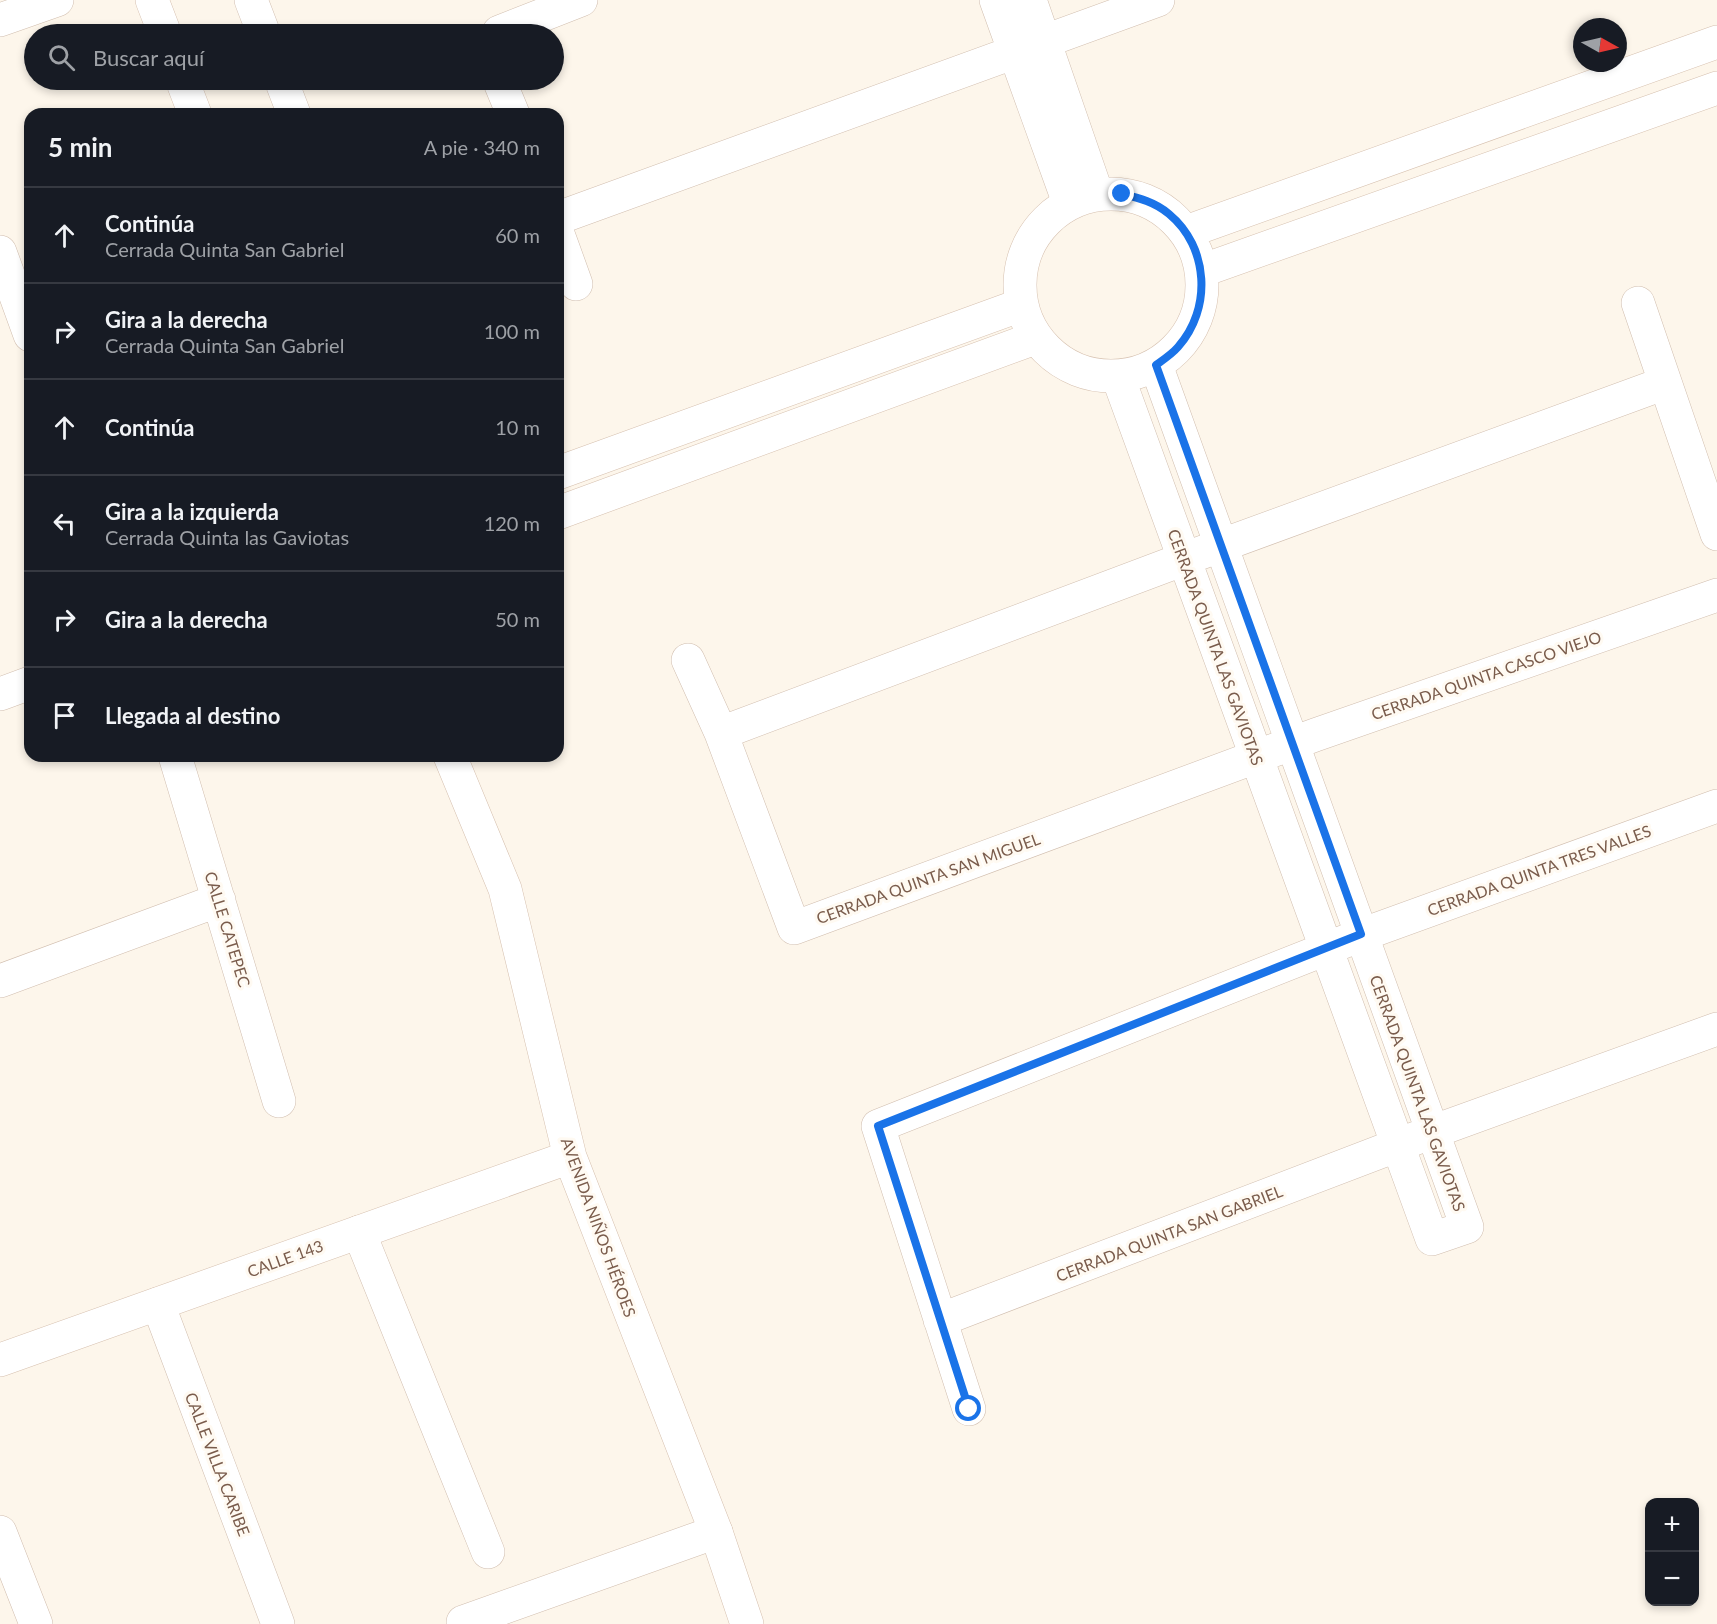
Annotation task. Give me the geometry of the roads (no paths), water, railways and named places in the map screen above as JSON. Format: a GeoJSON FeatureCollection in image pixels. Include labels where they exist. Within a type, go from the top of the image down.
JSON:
{"type":"FeatureCollection","features":[{"type":"Feature","properties":{"kind":"street"},"geometry":{"type":"LineString","coordinates":[[0,21],[57,0]]}},
{"type":"Feature","properties":{"kind":"street"},"geometry":{"type":"LineString","coordinates":[[152,0],[161,24]]}},
{"type":"Feature","properties":{"kind":"street"},"geometry":{"type":"LineString","coordinates":[[251,0],[260,24]]}},
{"type":"Feature","properties":{"kind":"street"},"geometry":{"type":"LineString","coordinates":[[520,24],[581,0]]}},
{"type":"Feature","properties":{"kind":"street"},"geometry":{"type":"LineString","coordinates":[[996,0],[1029,47],[1083,199]]}},
{"type":"Feature","properties":{"kind":"street"},"geometry":{"type":"LineString","coordinates":[[1029,0],[1029,47]]}},
{"type":"Feature","properties":{"kind":"street"},"geometry":{"type":"LineString","coordinates":[[564,216],[1158,0]]}},
{"type":"Feature","properties":{"kind":"street"},"geometry":{"type":"LineString","coordinates":[[1186,232],[1717,42]]}},
{"type":"Feature","properties":{"kind":"street"},"geometry":{"type":"LineString","coordinates":[[1201,271],[1717,88]]}},
{"type":"Feature","properties":{"kind":"street"},"geometry":{"type":"LineString","coordinates":[[186,90],[193,108]]}},
{"type":"Feature","properties":{"kind":"street"},"geometry":{"type":"LineString","coordinates":[[285,90],[292,108]]}},
{"type":"Feature","properties":{"kind":"street"},"geometry":{"type":"LineString","coordinates":[[504,90],[511,108]]}},
{"type":"Feature","properties":{"kind":"street"},"geometry":{"type":"LineString","coordinates":[[1122,194],[1147,200],[1169,214],[1186,232],[1196,251],[1201,271],[1202,298],[1194,325],[1178,348],[1156,365],[1138,373],[1118,377],[1094,376],[1072,368],[1052,356],[1035,338],[1021,305],[1020,275],[1028,246],[1045,221],[1083,199],[1122,194]]}},
{"type":"Feature","properties":{"kind":"street"},"geometry":{"type":"LineString","coordinates":[[564,251],[576,284]]}},
{"type":"Feature","properties":{"kind":"street"},"geometry":{"type":"LineString","coordinates":[[0,252],[24,318]]}},
{"type":"Feature","properties":{"kind":"street"},"geometry":{"type":"LineString","coordinates":[[1638,303],[1717,534]]}},
{"type":"Feature","properties":{"kind":"street"},"geometry":{"type":"LineString","coordinates":[[564,471],[1021,305]]}},
{"type":"Feature","properties":{"kind":"street"},"geometry":{"type":"LineString","coordinates":[[564,511],[1035,338]]}},
{"type":"Feature","properties":{"kind":"street","name":"CERRADA QUINTA LAS GAVIOTAS"},"geometry":{"type":"LineString","coordinates":[[1118,377],[1432,1239],[1467,1227],[1156,365]]}},
{"type":"Feature","properties":{"kind":"street"},"geometry":{"type":"LineString","coordinates":[[721,733],[1221,545],[1665,383]]}},
{"type":"Feature","properties":{"kind":"street","name":"CERRADA QUINTA CASCO VIEJO"},"geometry":{"type":"LineString","coordinates":[[1256,756],[1717,595]]}},
{"type":"Feature","properties":{"kind":"street","name":"CERRADA QUINTA SAN MIGUEL"},"geometry":{"type":"LineString","coordinates":[[688,660],[721,733],[794,928],[1256,756]]}},
{"type":"Feature","properties":{"kind":"street"},"geometry":{"type":"LineString","coordinates":[[0,694],[24,685]]}},
{"type":"Feature","properties":{"kind":"street","name":"CALLE CATEPEC"},"geometry":{"type":"LineString","coordinates":[[177,762],[279,1101]]}},
{"type":"Feature","properties":{"kind":"street","name":"AVENIDA NIÑOS HÉROES"},"geometry":{"type":"LineString","coordinates":[[453,762],[506,889],[570,1157],[716,1532],[747,1624]]}},
{"type":"Feature","properties":{"kind":"street","name":"CERRADA QUINTA TRES VALLES"},"geometry":{"type":"LineString","coordinates":[[1326,948],[1717,806]]}},
{"type":"Feature","properties":{"kind":"street"},"geometry":{"type":"LineString","coordinates":[[0,981],[219,900]]}},
{"type":"Feature","properties":{"kind":"street"},"geometry":{"type":"LineString","coordinates":[[969,1409],[878,1126],[1326,948]]}},
{"type":"Feature","properties":{"kind":"street"},"geometry":{"type":"LineString","coordinates":[[1432,1132],[1717,1029]]}},
{"type":"Feature","properties":{"kind":"street","name":"CERRADA QUINTA SAN GABRIEL"},"geometry":{"type":"LineString","coordinates":[[940,1320],[1432,1132]]}},
{"type":"Feature","properties":{"kind":"street","name":"CALLE 143"},"geometry":{"type":"LineString","coordinates":[[0,1360],[570,1157]]}},
{"type":"Feature","properties":{"kind":"street"},"geometry":{"type":"LineString","coordinates":[[358,1232],[488,1552]]}},
{"type":"Feature","properties":{"kind":"street","name":"CALLE VILLA CARIBE"},"geometry":{"type":"LineString","coordinates":[[158,1304],[278,1624]]}},
{"type":"Feature","properties":{"kind":"street"},"geometry":{"type":"LineString","coordinates":[[0,1532],[36,1624]]}},
{"type":"Feature","properties":{"kind":"street"},"geometry":{"type":"LineString","coordinates":[[464,1624],[463,1622],[716,1532]]}}]}
